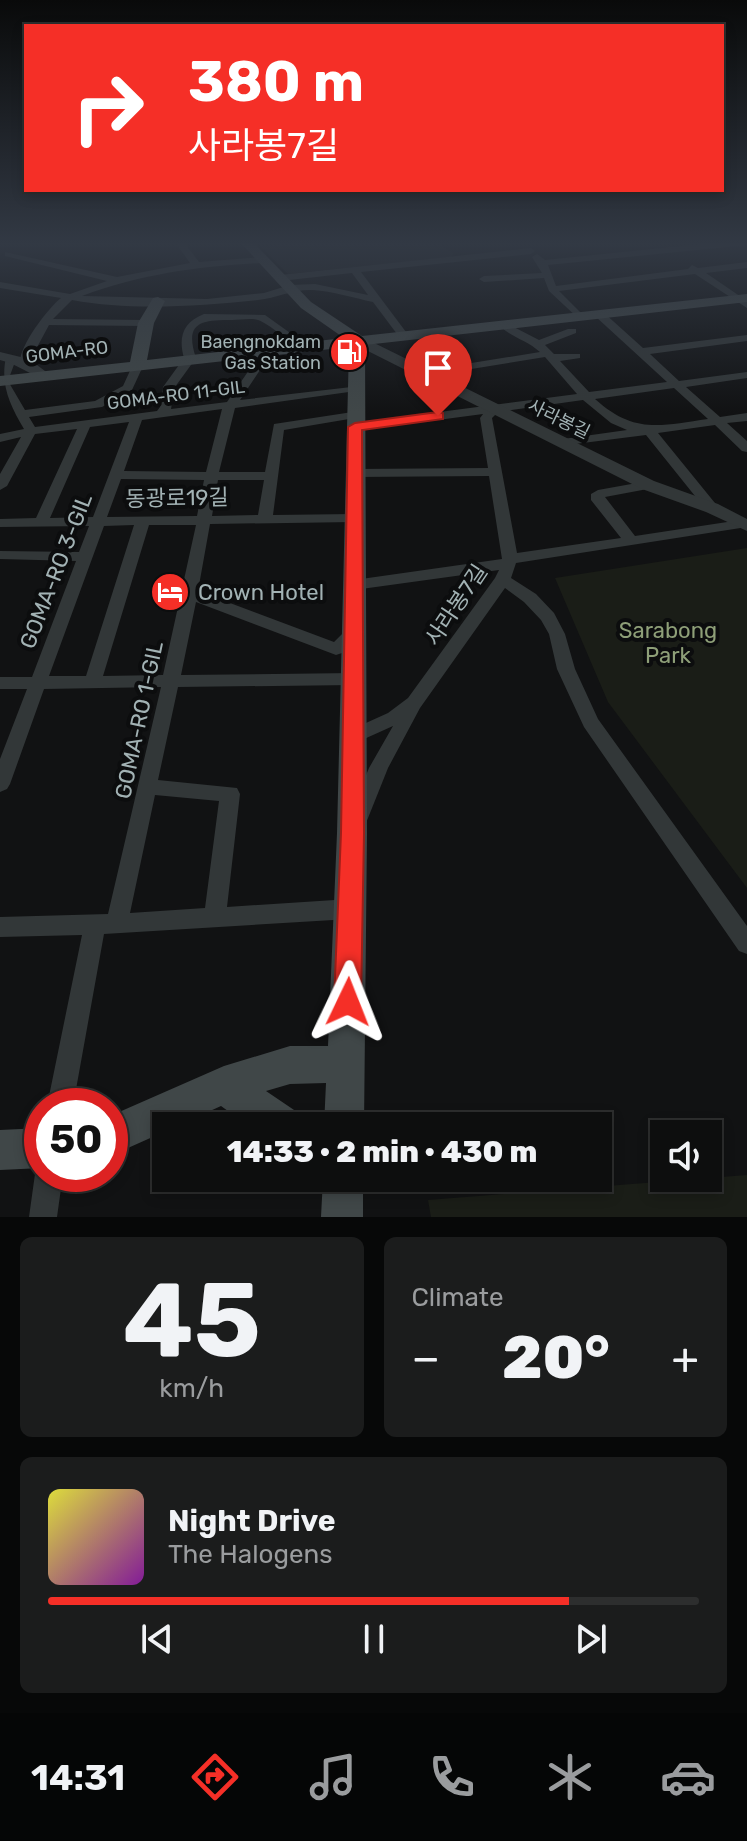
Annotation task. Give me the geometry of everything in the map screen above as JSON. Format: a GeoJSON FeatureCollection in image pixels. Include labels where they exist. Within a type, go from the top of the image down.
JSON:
{"type":"FeatureCollection","features":[{"type":"Feature","properties":{"kind":"main road"},"geometry":{"type":"LineString","coordinates":[[301,299],[357,340],[352,833],[344,1112]]}},
{"type":"Feature","properties":{"kind":"main road","name":"GOMA-RO"},"geometry":{"type":"LineString","coordinates":[[138,364],[146,323],[158,301]]}},
{"type":"Feature","properties":{"kind":"main road","name":"GOMA-RO"},"geometry":{"type":"LineString","coordinates":[[1,381],[42,374],[504,325],[575,324],[599,314],[744,301]]}},
{"type":"Feature","properties":{"kind":"main road"},"geometry":{"type":"LineString","coordinates":[[128,1128],[224,1085],[290,1065],[346,1064]]}},
{"type":"Feature","properties":{"kind":"main road"},"geometry":{"type":"LineString","coordinates":[[224,1085],[263,1112]]}},
{"type":"Feature","properties":{"kind":"main road"},"geometry":{"type":"LineString","coordinates":[[0,1150],[24,1149]]}},
{"type":"Feature","properties":{"kind":"main road"},"geometry":{"type":"LineString","coordinates":[[342,1217],[343,1192]]}},
{"type":"Feature","properties":{"kind":"street"},"geometry":{"type":"LineString","coordinates":[[0,486],[31,431],[1,381],[11,359],[59,305],[68,299],[207,302],[238,299]]}},
{"type":"Feature","properties":{"kind":"street"},"geometry":{"type":"LineString","coordinates":[[374,299],[404,336]]}},
{"type":"Feature","properties":{"kind":"street"},"geometry":{"type":"LineString","coordinates":[[545,352],[575,324],[558,299]]}},
{"type":"Feature","properties":{"kind":"street"},"geometry":{"type":"LineString","coordinates":[[599,314],[747,448]]}},
{"type":"Feature","properties":{"kind":"street"},"geometry":{"type":"LineString","coordinates":[[159,416],[166,407],[169,387],[190,358],[185,342],[192,324],[204,317],[261,317],[269,326],[290,335],[296,346]]}},
{"type":"Feature","properties":{"kind":"street"},"geometry":{"type":"LineString","coordinates":[[47,322],[146,323]]}},
{"type":"Feature","properties":{"kind":"street"},"geometry":{"type":"LineString","coordinates":[[504,325],[514,335],[545,352],[585,397],[627,429],[649,431],[712,508]]}},
{"type":"Feature","properties":{"kind":"street"},"geometry":{"type":"LineString","coordinates":[[639,352],[747,338]]}},
{"type":"Feature","properties":{"kind":"street","name":"사라봉길"},"geometry":{"type":"LineString","coordinates":[[357,340],[648,485],[746,524]]}},
{"type":"Feature","properties":{"kind":"street","name":"GOMA-RO 1-GIL"},"geometry":{"type":"LineString","coordinates":[[65,1088],[106,924],[146,787],[229,407],[269,349]]}},
{"type":"Feature","properties":{"kind":"street"},"geometry":{"type":"LineString","coordinates":[[422,374],[545,352],[576,356]]}},
{"type":"Feature","properties":{"kind":"street"},"geometry":{"type":"LineString","coordinates":[[11,359],[42,374]]}},
{"type":"Feature","properties":{"kind":"street"},"geometry":{"type":"LineString","coordinates":[[20,414],[98,404],[128,388],[138,364]]}},
{"type":"Feature","properties":{"kind":"street"},"geometry":{"type":"LineString","coordinates":[[265,519],[278,427],[355,410],[494,409],[747,375]]}},
{"type":"Feature","properties":{"kind":"street","name":"GOMA-RO 11-GIL"},"geometry":{"type":"LineString","coordinates":[[0,438],[31,431],[229,407],[355,410]]}},
{"type":"Feature","properties":{"kind":"street","name":"사라봉7길"},"geometry":{"type":"LineString","coordinates":[[353,737],[394,718],[414,703],[507,567],[486,418],[494,409]]}},
{"type":"Feature","properties":{"kind":"street"},"geometry":{"type":"LineString","coordinates":[[563,443],[747,417]]}},
{"type":"Feature","properties":{"kind":"street","name":"GOMA-RO 3-GIL"},"geometry":{"type":"LineString","coordinates":[[0,784],[137,418]]}},
{"type":"Feature","properties":{"kind":"street"},"geometry":{"type":"LineString","coordinates":[[41,522],[85,425]]}},
{"type":"Feature","properties":{"kind":"street"},"geometry":{"type":"LineString","coordinates":[[355,473],[495,472]]}},
{"type":"Feature","properties":{"kind":"street"},"geometry":{"type":"LineString","coordinates":[[116,475],[269,476]]}},
{"type":"Feature","properties":{"kind":"street"},"geometry":{"type":"LineString","coordinates":[[630,539],[598,500],[598,494],[648,485]]}},
{"type":"Feature","properties":{"kind":"street","name":"동광로19길"},"geometry":{"type":"LineString","coordinates":[[0,523],[354,518]]}},
{"type":"Feature","properties":{"kind":"street"},"geometry":{"type":"LineString","coordinates":[[93,681],[143,521]]}},
{"type":"Feature","properties":{"kind":"street"},"geometry":{"type":"LineString","coordinates":[[354,585],[507,567],[630,539],[746,524]]}},
{"type":"Feature","properties":{"kind":"street"},"geometry":{"type":"LineString","coordinates":[[0,555],[85,557]]}},
{"type":"Feature","properties":{"kind":"street"},"geometry":{"type":"LineString","coordinates":[[507,567],[548,617],[557,634],[566,669],[590,722],[747,944]]}},
{"type":"Feature","properties":{"kind":"street"},"geometry":{"type":"LineString","coordinates":[[190,594],[336,649],[354,632]]}},
{"type":"Feature","properties":{"kind":"street"},"geometry":{"type":"LineString","coordinates":[[0,683],[354,679]]}},
{"type":"Feature","properties":{"kind":"street"},"geometry":{"type":"LineString","coordinates":[[352,833],[379,768],[414,703]]}},
{"type":"Feature","properties":{"kind":"street"},"geometry":{"type":"LineString","coordinates":[[146,787],[230,794],[215,917]]}},
{"type":"Feature","properties":{"kind":"street"},"geometry":{"type":"LineString","coordinates":[[0,927],[106,924],[350,909]]}},
{"type":"Feature","properties":{"kind":"street"},"geometry":{"type":"LineString","coordinates":[[43,1217],[46,1192]]}},
{"type":"Feature","properties":{"kind":"green space","name":"Sarabong Park"},"geometry":{"type":"Polygon","coordinates":[[[747,548],[747,888],[608,702],[555,578],[747,548]]]}},
{"type":"Feature","properties":{"kind":"green space"},"geometry":{"type":"Polygon","coordinates":[[[747,1175],[747,1217],[431,1217],[428,1200],[530,1192],[612,1192],[612,1186],[650,1183],[650,1192],[722,1192],[722,1177],[747,1175]]]}},
{"type":"Feature","properties":{"kind":"place","name":"Baengnokdam Gas Station"},"geometry":{"type":"Point","coordinates":[349,352]}},
{"type":"Feature","properties":{"kind":"place","name":"Crown Hotel"},"geometry":{"type":"Point","coordinates":[170,592]}},
{"type":"Feature","properties":{"kind":"route"},"geometry":{"type":"LineString","coordinates":[[348,1002],[355,427],[438,416]]}}]}
